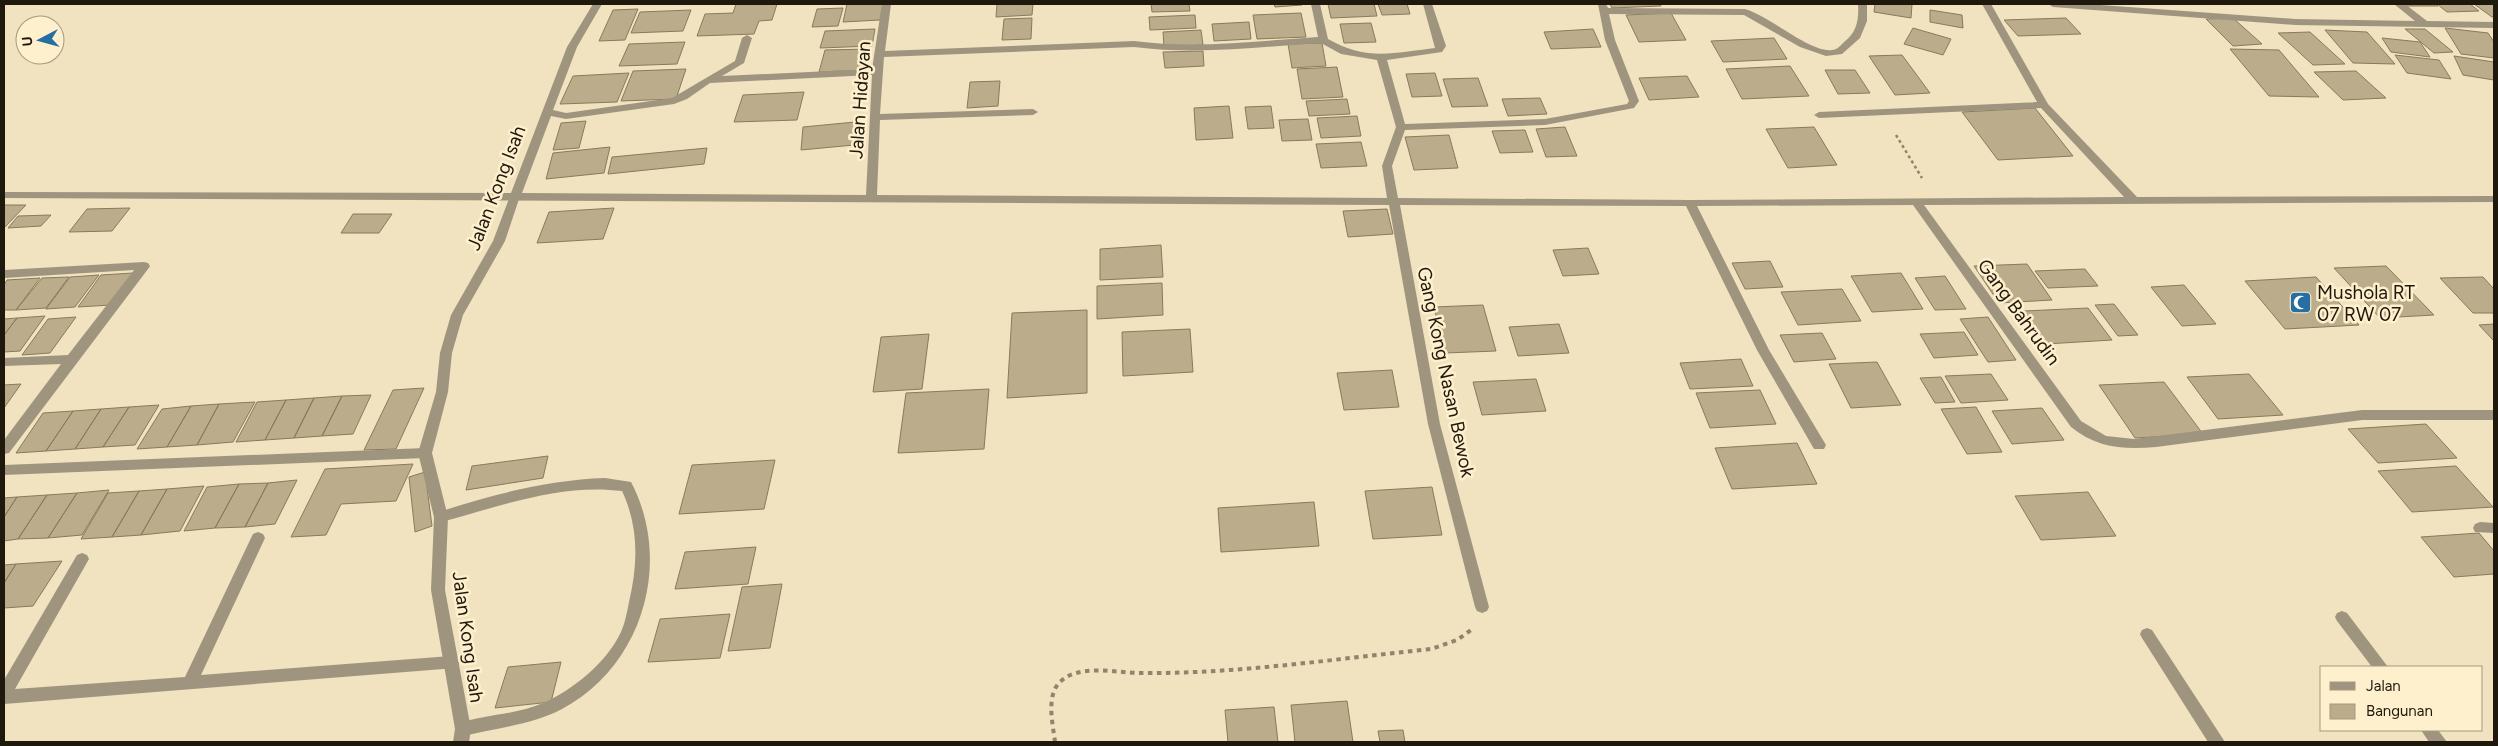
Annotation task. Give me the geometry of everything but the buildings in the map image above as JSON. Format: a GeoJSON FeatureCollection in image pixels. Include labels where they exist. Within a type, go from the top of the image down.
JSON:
{"type":"FeatureCollection","features":[{"type":"Feature","properties":{"kind":"street","name":"Jalan Kong Isah"},"geometry":{"type":"LineString","coordinates":[[462,736],[438,590],[440,517],[426,452],[442,392],[446,353],[457,315],[500,241],[514,196],[572,47],[597,4]]}},
{"type":"Feature","properties":{"kind":"street","name":"Jalan Hidayan"},"geometry":{"type":"LineString","coordinates":[[870,199],[877,72],[886,4]]}},
{"type":"Feature","properties":{"kind":"street"},"geometry":{"type":"LineString","coordinates":[[1316,4],[1324,40]]}},
{"type":"Feature","properties":{"kind":"street"},"geometry":{"type":"LineString","coordinates":[[880,54],[1134,44],[1164,48],[1197,48],[1324,40],[1344,52],[1382,58],[1434,52],[1440,48],[1428,4]]}},
{"type":"Feature","properties":{"kind":"street"},"geometry":{"type":"LineString","coordinates":[[1382,58],[1401,127],[1545,122],[1630,106],[1634,100],[1610,40],[1604,7],[1745,12],[1763,18],[1812,49],[1832,54],[1838,52],[1857,37],[1864,20],[1863,4]]}},
{"type":"Feature","properties":{"kind":"street"},"geometry":{"type":"LineString","coordinates":[[1987,4],[2044,105],[2135,202]]}},
{"type":"Feature","properties":{"kind":"street"},"geometry":{"type":"LineString","coordinates":[[2053,4],[2295,22],[2494,25]]}},
{"type":"Feature","properties":{"kind":"street"},"geometry":{"type":"LineString","coordinates":[[2183,4],[2186,14]]}},
{"type":"Feature","properties":{"kind":"street"},"geometry":{"type":"LineString","coordinates":[[2400,4],[2425,24]]}},
{"type":"Feature","properties":{"kind":"street"},"geometry":{"type":"LineString","coordinates":[[546,112],[566,116],[674,101],[739,63],[747,38]]}},
{"type":"Feature","properties":{"kind":"street"},"geometry":{"type":"LineString","coordinates":[[708,80],[877,72]]}},
{"type":"Feature","properties":{"kind":"street"},"geometry":{"type":"LineString","coordinates":[[1819,114],[2044,105]]}},
{"type":"Feature","properties":{"kind":"street"},"geometry":{"type":"LineString","coordinates":[[875,117],[1033,112]]}},
{"type":"Feature","properties":{"kind":"street","name":"Gang Kong Nasan Bewok"},"geometry":{"type":"LineString","coordinates":[[1401,127],[1387,166],[1434,424],[1482,607]]}},
{"type":"Feature","properties":{"kind":"street"},"geometry":{"type":"LineString","coordinates":[[4,196],[514,196],[1690,203],[2494,199]]}},
{"type":"Feature","properties":{"kind":"street","name":"Gang Bahrudin"},"geometry":{"type":"LineString","coordinates":[[1917,202],[2076,424],[2096,439],[2133,444],[2156,442],[2362,415],[2494,415]]}},
{"type":"Feature","properties":{"kind":"street"},"geometry":{"type":"LineString","coordinates":[[1690,203],[1763,350],[1819,445]]}},
{"type":"Feature","properties":{"kind":"street"},"geometry":{"type":"LineString","coordinates":[[4,274],[144,266],[71,358],[55,383],[4,449]]}},
{"type":"Feature","properties":{"kind":"street"},"geometry":{"type":"LineString","coordinates":[[4,362],[71,358]]}},
{"type":"Feature","properties":{"kind":"street"},"geometry":{"type":"LineString","coordinates":[[4,470],[426,452]]}},
{"type":"Feature","properties":{"kind":"street"},"geometry":{"type":"LineString","coordinates":[[440,517],[552,488],[605,483],[616,484],[626,486],[633,499],[645,542],[643,567],[633,618],[626,637],[603,666],[579,689],[548,708],[462,736]]}},
{"type":"Feature","properties":{"kind":"street"},"geometry":{"type":"LineString","coordinates":[[2480,528],[2494,528]]}},
{"type":"Feature","properties":{"kind":"street"},"geometry":{"type":"LineString","coordinates":[[190,682],[258,538]]}},
{"type":"Feature","properties":{"kind":"street"},"geometry":{"type":"LineString","coordinates":[[4,696],[82,559]]}},
{"type":"Feature","properties":{"kind":"street"},"geometry":{"type":"LineString","coordinates":[[2342,617],[2380,666]]}},
{"type":"Feature","properties":{"kind":"street"},"geometry":{"type":"LineString","coordinates":[[2147,634],[2217,742]]}},
{"type":"Feature","properties":{"kind":"street"},"geometry":{"type":"LineString","coordinates":[[4,696],[451,663]]}},
{"type":"Feature","properties":{"kind":"street"},"geometry":{"type":"LineString","coordinates":[[2430,731],[2439,742]]}},
{"type":"Feature","properties":{"kind":"path"},"geometry":{"type":"LineString","coordinates":[[1881,111],[1937,202]]}},
{"type":"Feature","properties":{"kind":"path"},"geometry":{"type":"LineString","coordinates":[[1056,742],[1052,695],[1058,684],[1069,677],[1090,672],[1187,673],[1431,649],[1450,644],[1466,636],[1477,624],[1482,607]]}},
{"type":"Feature","properties":{"kind":"place","name":"Mushola RT 07 RW 07"},"geometry":{"type":"Point","coordinates":[2301,303]}}]}
